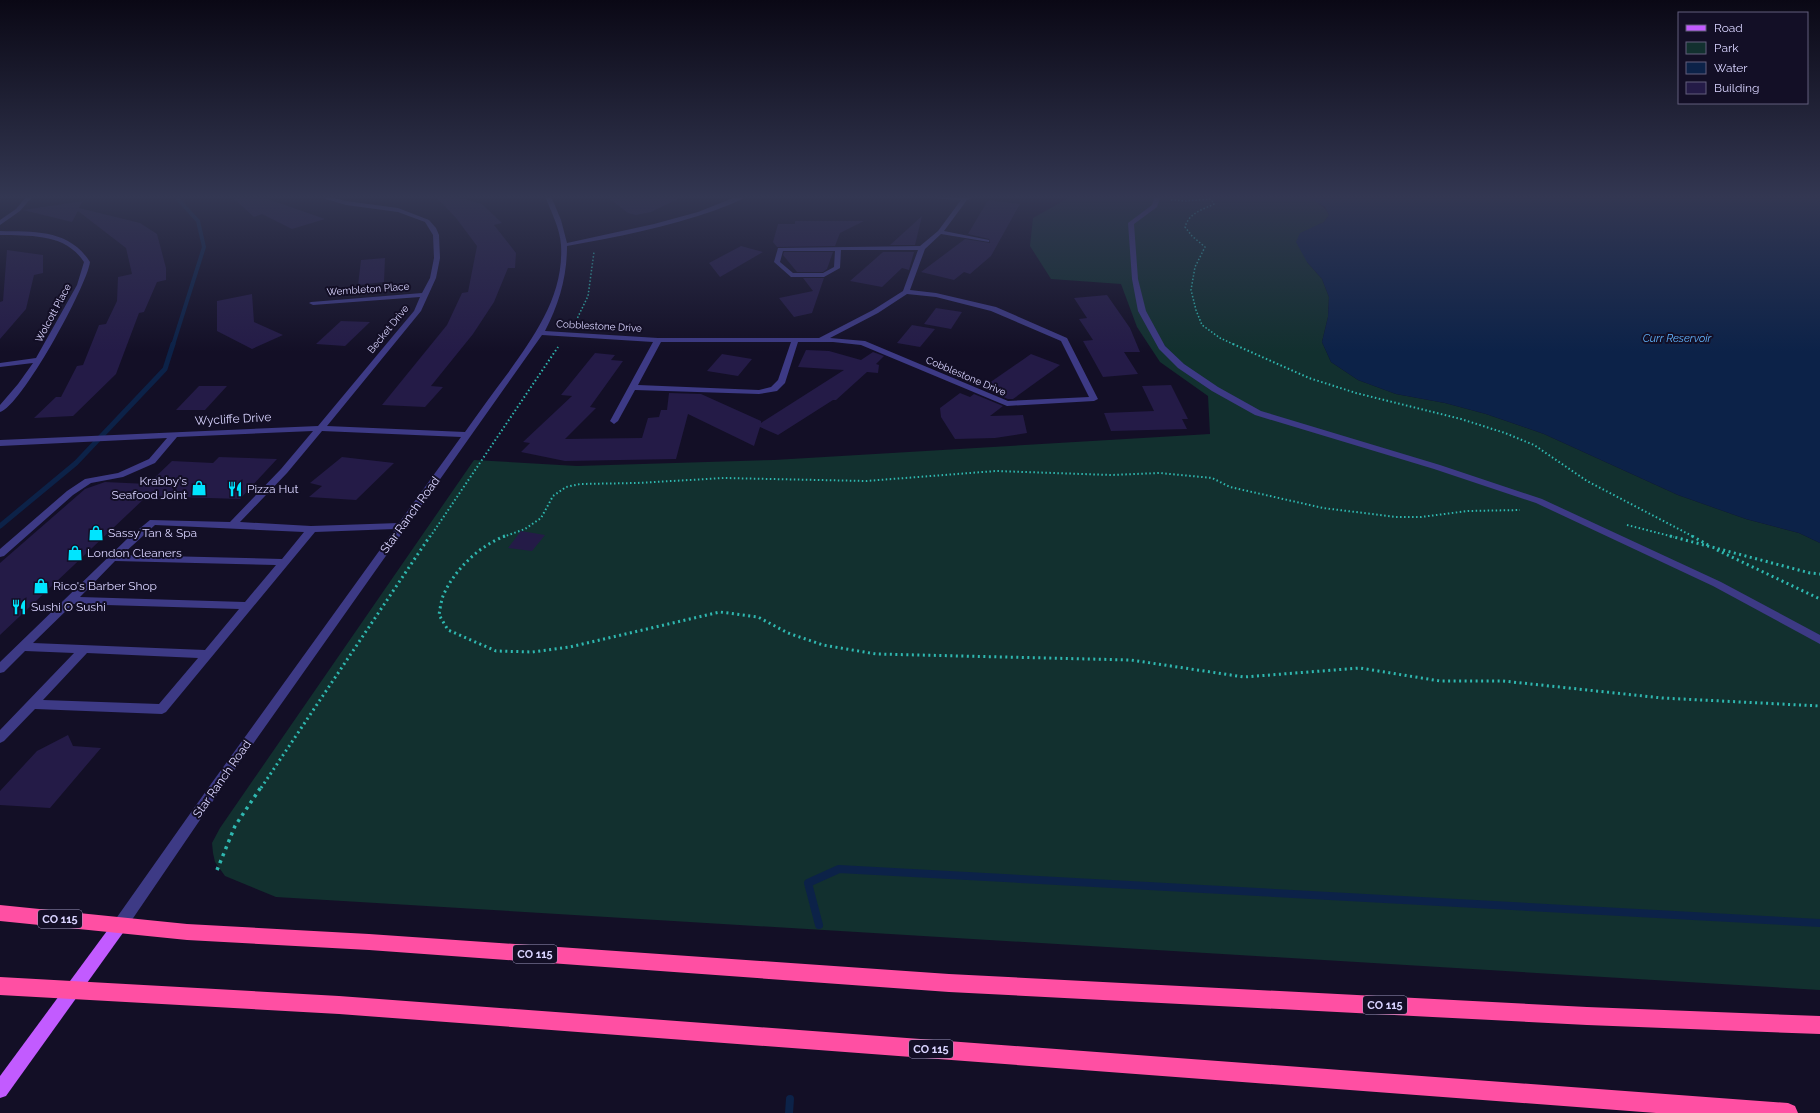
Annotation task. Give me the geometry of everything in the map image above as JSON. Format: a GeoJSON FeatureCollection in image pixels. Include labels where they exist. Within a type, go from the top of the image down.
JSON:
{"type":"FeatureCollection","features":[{"type":"Feature","properties":{"kind":"highway","name":"CO 115"},"geometry":{"type":"LineString","coordinates":[[0,913],[187,932],[377,942],[949,983],[1587,1016],[1820,1025]]}},
{"type":"Feature","properties":{"kind":"highway","name":"CO 115"},"geometry":{"type":"LineString","coordinates":[[0,986],[339,1005],[1788,1113]]}},
{"type":"Feature","properties":{"kind":"main road"},"geometry":{"type":"LineString","coordinates":[[0,1090],[120,925]]}},
{"type":"Feature","properties":{"kind":"street","name":"Wolcott Place"},"geometry":{"type":"LineString","coordinates":[[0,410],[22,387],[40,360],[83,278],[88,262],[84,255],[77,248]]}},
{"type":"Feature","properties":{"kind":"street","name":"Becket Drive"},"geometry":{"type":"LineString","coordinates":[[232,525],[284,471],[417,311],[433,278],[437,258],[437,248]]}},
{"type":"Feature","properties":{"kind":"street","name":"Star Ranch Road"},"geometry":{"type":"LineString","coordinates":[[120,925],[215,788],[540,333],[558,294],[564,248]]}},
{"type":"Feature","properties":{"kind":"street"},"geometry":{"type":"LineString","coordinates":[[838,248],[837,268],[824,275],[791,276],[777,262],[780,249],[838,248],[922,248],[906,292]]}},
{"type":"Feature","properties":{"kind":"street"},"geometry":{"type":"LineString","coordinates":[[1133,248],[1135,279],[1142,311],[1162,347],[1181,366],[1215,389],[1258,413],[1437,467],[1539,501],[1717,584],[1820,640]]}},
{"type":"Feature","properties":{"kind":"street","name":"Cobblestone Drive"},"geometry":{"type":"LineString","coordinates":[[540,333],[658,340],[819,340],[862,343],[1007,404],[1094,399],[1064,340],[993,309],[936,295],[906,292],[888,306],[819,340]]}},
{"type":"Feature","properties":{"kind":"street","name":"Wembleton Place"},"geometry":{"type":"LineString","coordinates":[[313,303],[424,295]]}},
{"type":"Feature","properties":{"kind":"street","name":"Cobblestone Drive"},"geometry":{"type":"LineString","coordinates":[[614,421],[658,340]]}},
{"type":"Feature","properties":{"kind":"street"},"geometry":{"type":"LineString","coordinates":[[632,387],[759,392],[774,389],[782,381],[795,340]]}},
{"type":"Feature","properties":{"kind":"street"},"geometry":{"type":"LineString","coordinates":[[0,365],[40,360]]}},
{"type":"Feature","properties":{"kind":"street","name":"Wycliffe Drive"},"geometry":{"type":"LineString","coordinates":[[0,443],[319,428],[467,435]]}},
{"type":"Feature","properties":{"kind":"street"},"geometry":{"type":"LineString","coordinates":[[0,554],[70,493],[88,481],[120,475],[152,461],[175,434]]}},
{"type":"Feature","properties":{"kind":"street"},"geometry":{"type":"LineString","coordinates":[[0,669],[113,558],[153,522],[310,529],[402,526]]}},
{"type":"Feature","properties":{"kind":"street"},"geometry":{"type":"LineString","coordinates":[[32,704],[162,709],[312,529],[310,529]]}},
{"type":"Feature","properties":{"kind":"street"},"geometry":{"type":"LineString","coordinates":[[113,558],[284,562]]}},
{"type":"Feature","properties":{"kind":"street"},"geometry":{"type":"LineString","coordinates":[[70,600],[248,606]]}},
{"type":"Feature","properties":{"kind":"street"},"geometry":{"type":"LineString","coordinates":[[22,647],[208,654]]}},
{"type":"Feature","properties":{"kind":"street"},"geometry":{"type":"LineString","coordinates":[[0,738],[85,649]]}},
{"type":"Feature","properties":{"kind":"path"},"geometry":{"type":"LineString","coordinates":[[217,870],[235,826],[579,316],[588,296],[594,250],[598,248]]}},
{"type":"Feature","properties":{"kind":"path"},"geometry":{"type":"LineString","coordinates":[[1205,248],[1195,267],[1191,290],[1196,310],[1202,325],[1220,338],[1309,378],[1356,393],[1461,419],[1505,433],[1534,445],[1587,481],[1712,548],[1820,598]]}},
{"type":"Feature","properties":{"kind":"path"},"geometry":{"type":"LineString","coordinates":[[1524,510],[1468,511],[1421,517],[1390,516],[1316,506],[1247,492],[1230,487],[1212,478],[1194,475],[1160,473],[1111,475],[996,471],[866,481],[724,478],[637,483],[580,484],[566,487],[553,496],[541,518],[525,529],[493,541],[475,554],[455,575],[443,597],[439,615],[448,630],[496,651],[532,652],[570,647],[720,612],[758,617],[788,633],[823,645],[876,654],[1131,660],[1244,677],[1360,668],[1440,681],[1503,681],[1662,698],[1820,706]]}},
{"type":"Feature","properties":{"kind":"path"},"geometry":{"type":"LineString","coordinates":[[1623,524],[1810,573],[1820,574]]}},
{"type":"Feature","properties":{"kind":"green space"},"geometry":{"type":"Polygon","coordinates":[[[1031,248],[1309,248],[1307,262],[1322,279],[1329,297],[1328,317],[1322,342],[1331,362],[1358,380],[1396,394],[1445,403],[1486,414],[1544,434],[1678,495],[1746,519],[1799,533],[1820,543],[1820,990],[276,897],[225,876],[215,862],[212,843],[220,828],[474,460],[577,466],[774,460],[1210,434],[1208,396],[1160,362],[1137,327],[1121,284],[1051,279],[1031,248]]]}},
{"type":"Feature","properties":{"kind":"water","name":"Curr Reservoir"},"geometry":{"type":"Polygon","coordinates":[[[1299,248],[1820,248],[1820,543],[1799,533],[1746,519],[1678,495],[1544,434],[1486,414],[1445,403],[1396,394],[1358,380],[1331,362],[1322,342],[1328,317],[1329,297],[1322,279],[1307,262],[1299,248]]]}},
{"type":"Feature","properties":{"kind":"building"},"geometry":{"type":"Polygon","coordinates":[[[126,248],[161,248],[166,268],[166,280],[157,282],[144,312],[139,313],[116,374],[73,416],[34,418],[56,397],[61,397],[77,366],[83,365],[99,325],[106,324],[117,301],[118,277],[132,274],[126,248]]]}},
{"type":"Feature","properties":{"kind":"building"},"geometry":{"type":"Polygon","coordinates":[[[477,248],[512,248],[516,253],[515,268],[508,268],[494,302],[473,334],[431,386],[443,387],[425,407],[382,405],[447,325],[462,293],[468,292],[477,248]]]}},
{"type":"Feature","properties":{"kind":"building"},"geometry":{"type":"Polygon","coordinates":[[[737,248],[748,248],[763,252],[720,277],[709,263],[737,248]]]}},
{"type":"Feature","properties":{"kind":"building"},"geometry":{"type":"Polygon","coordinates":[[[953,248],[995,248],[991,256],[970,274],[964,272],[954,280],[921,272],[953,248]]]}},
{"type":"Feature","properties":{"kind":"building"},"geometry":{"type":"Polygon","coordinates":[[[7,250],[43,255],[43,273],[34,275],[26,309],[0,339],[0,302],[3,301],[7,250]]]}},
{"type":"Feature","properties":{"kind":"building"},"geometry":{"type":"Polygon","coordinates":[[[784,252],[833,252],[827,269],[823,272],[797,272],[783,255],[784,252]]]}},
{"type":"Feature","properties":{"kind":"building"},"geometry":{"type":"Polygon","coordinates":[[[883,252],[914,252],[909,270],[902,268],[882,287],[850,281],[883,252]]]}},
{"type":"Feature","properties":{"kind":"building"},"geometry":{"type":"Polygon","coordinates":[[[385,258],[384,282],[358,285],[361,260],[385,258]]]}},
{"type":"Feature","properties":{"kind":"building"},"geometry":{"type":"Polygon","coordinates":[[[803,278],[824,278],[812,313],[794,317],[779,298],[813,291],[803,278]]]}},
{"type":"Feature","properties":{"kind":"building"},"geometry":{"type":"Polygon","coordinates":[[[252,294],[254,322],[283,335],[252,349],[217,331],[217,301],[252,294]]]}},
{"type":"Feature","properties":{"kind":"building"},"geometry":{"type":"Polygon","coordinates":[[[1107,295],[1130,328],[1140,352],[1124,352],[1138,374],[1103,377],[1083,341],[1093,340],[1079,319],[1087,318],[1074,298],[1107,295]]]}},
{"type":"Feature","properties":{"kind":"building"},"geometry":{"type":"Polygon","coordinates":[[[936,308],[962,312],[951,329],[924,324],[936,308]]]}},
{"type":"Feature","properties":{"kind":"building"},"geometry":{"type":"Polygon","coordinates":[[[341,321],[370,322],[345,346],[316,344],[341,321]]]}},
{"type":"Feature","properties":{"kind":"building"},"geometry":{"type":"Polygon","coordinates":[[[912,325],[935,329],[920,347],[897,343],[912,325]]]}},
{"type":"Feature","properties":{"kind":"building"},"geometry":{"type":"Polygon","coordinates":[[[806,350],[829,351],[861,360],[873,352],[884,356],[876,364],[879,365],[878,373],[867,372],[836,400],[833,400],[778,435],[760,427],[754,446],[688,414],[676,459],[565,461],[521,452],[530,443],[523,442],[572,396],[561,395],[595,353],[615,355],[611,360],[623,361],[590,407],[596,408],[565,439],[642,438],[648,418],[659,417],[661,410],[667,410],[669,393],[701,394],[761,421],[761,423],[844,370],[798,367],[806,350]]]}},
{"type":"Feature","properties":{"kind":"building"},"geometry":{"type":"Polygon","coordinates":[[[722,354],[752,359],[738,376],[707,371],[722,354]]]}},
{"type":"Feature","properties":{"kind":"building"},"geometry":{"type":"Polygon","coordinates":[[[1031,354],[1060,365],[1013,399],[1008,399],[982,388],[1031,354]]]}},
{"type":"Feature","properties":{"kind":"building"},"geometry":{"type":"Polygon","coordinates":[[[1171,385],[1188,419],[1182,419],[1187,429],[1111,431],[1104,413],[1154,411],[1142,386],[1171,385]]]}},
{"type":"Feature","properties":{"kind":"building"},"geometry":{"type":"Polygon","coordinates":[[[199,386],[227,386],[205,410],[176,410],[199,386]]]}},
{"type":"Feature","properties":{"kind":"building"},"geometry":{"type":"Polygon","coordinates":[[[960,393],[970,397],[974,394],[1003,406],[990,416],[1023,415],[1027,433],[995,438],[955,439],[941,417],[940,408],[960,393]]]}},
{"type":"Feature","properties":{"kind":"building"},"geometry":{"type":"Polygon","coordinates":[[[219,457],[277,459],[240,499],[147,496],[0,635],[0,563],[85,489],[105,482],[148,484],[172,461],[213,463],[219,457]]]}},
{"type":"Feature","properties":{"kind":"building"},"geometry":{"type":"Polygon","coordinates":[[[342,457],[394,463],[356,500],[309,497],[322,486],[310,483],[342,457]]]}},
{"type":"Feature","properties":{"kind":"building"},"geometry":{"type":"Polygon","coordinates":[[[521,531],[545,535],[532,551],[508,548],[521,531]]]}},
{"type":"Feature","properties":{"kind":"building"},"geometry":{"type":"Polygon","coordinates":[[[68,735],[73,746],[101,748],[50,808],[0,805],[0,791],[37,751],[68,735]]]}},
{"type":"Feature","properties":{"kind":"waterway"},"geometry":{"type":"LineString","coordinates":[[173,345],[204,248]]}},
{"type":"Feature","properties":{"kind":"waterway"},"geometry":{"type":"LineString","coordinates":[[0,526],[76,463],[165,369],[173,344]]}},
{"type":"Feature","properties":{"kind":"waterway"},"geometry":{"type":"LineString","coordinates":[[819,925],[808,883],[839,869],[1820,923]]}},
{"type":"Feature","properties":{"kind":"waterway"},"geometry":{"type":"LineString","coordinates":[[789,1113],[790,1099]]}},
{"type":"Feature","properties":{"kind":"place","name":"Krabby's Seafood Joint"},"geometry":{"type":"Point","coordinates":[199,488]}},
{"type":"Feature","properties":{"kind":"place","name":"Pizza Hut"},"geometry":{"type":"Point","coordinates":[235,489]}},
{"type":"Feature","properties":{"kind":"place","name":"Sassy Tan & Spa"},"geometry":{"type":"Point","coordinates":[96,533]}},
{"type":"Feature","properties":{"kind":"place","name":"London Cleaners"},"geometry":{"type":"Point","coordinates":[75,553]}},
{"type":"Feature","properties":{"kind":"place","name":"Rico's Barber Shop"},"geometry":{"type":"Point","coordinates":[41,586]}},
{"type":"Feature","properties":{"kind":"place","name":"Sushi O Sushi"},"geometry":{"type":"Point","coordinates":[19,607]}}]}
